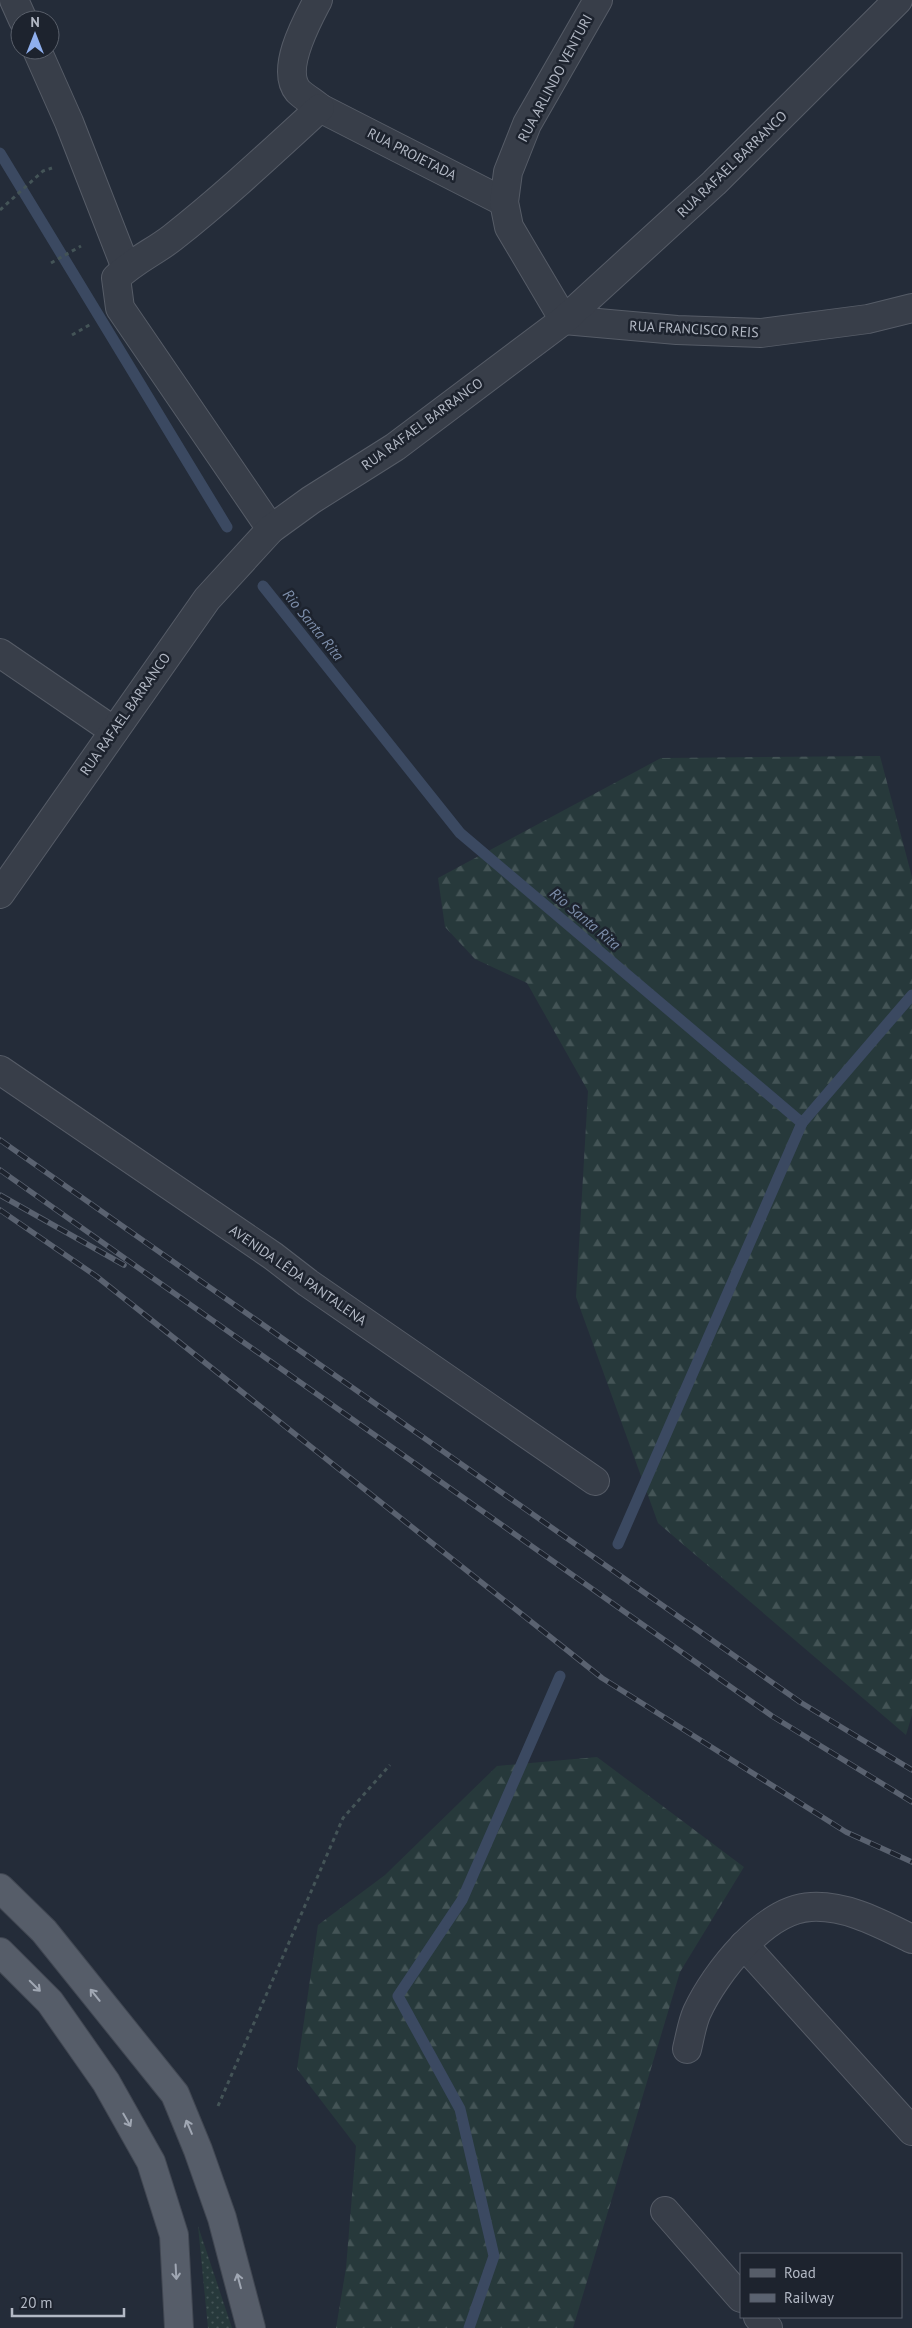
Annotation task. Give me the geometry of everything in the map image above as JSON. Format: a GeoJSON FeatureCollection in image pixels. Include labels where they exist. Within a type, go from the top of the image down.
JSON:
{"type":"FeatureCollection","features":[{"type":"Feature","properties":{"kind":"main road"},"geometry":{"type":"LineString","coordinates":[[0,1888],[44,1931],[175,2094],[198,2150],[222,2218],[251,2328]]}},
{"type":"Feature","properties":{"kind":"main road"},"geometry":{"type":"LineString","coordinates":[[0,1952],[50,2002],[106,2082],[151,2162],[174,2235],[179,2328]]}},
{"type":"Feature","properties":{"kind":"street","name":"RUA PROJETADA"},"geometry":{"type":"LineString","coordinates":[[318,0],[293,56],[292,74],[297,90],[320,108],[504,202]]}},
{"type":"Feature","properties":{"kind":"street","name":"RUA ARLINDO VENTURI"},"geometry":{"type":"LineString","coordinates":[[564,320],[509,227],[504,202],[508,172],[527,124],[598,0]]}},
{"type":"Feature","properties":{"kind":"street","name":"RUA RAFAEL BARRANCO"},"geometry":{"type":"LineString","coordinates":[[0,894],[206,599],[271,529],[311,500],[395,447],[564,320],[714,183],[898,0]]}},
{"type":"Feature","properties":{"kind":"street"},"geometry":{"type":"LineString","coordinates":[[41,60],[69,122],[126,268]]}},
{"type":"Feature","properties":{"kind":"street"},"geometry":{"type":"LineString","coordinates":[[271,529],[120,308],[116,278],[126,268],[171,239],[255,168],[320,108]]}},
{"type":"Feature","properties":{"kind":"street","name":"RUA FRANCISCO REIS"},"geometry":{"type":"LineString","coordinates":[[564,320],[677,330],[761,334],[868,319],[912,308]]}},
{"type":"Feature","properties":{"kind":"street"},"geometry":{"type":"LineString","coordinates":[[0,653],[114,731]]}},
{"type":"Feature","properties":{"kind":"street","name":"AVENIDA LÊDA PANTALENA"},"geometry":{"type":"LineString","coordinates":[[0,1070],[273,1256],[308,1283],[595,1481]]}},
{"type":"Feature","properties":{"kind":"street"},"geometry":{"type":"LineString","coordinates":[[686,2049],[697,2012],[713,1985],[744,1945],[768,1923],[789,1912],[810,1907],[837,1908],[862,1916],[912,1939]]}},
{"type":"Feature","properties":{"kind":"street"},"geometry":{"type":"LineString","coordinates":[[744,1945],[912,2131]]}},
{"type":"Feature","properties":{"kind":"street"},"geometry":{"type":"LineString","coordinates":[[665,2211],[740,2297]]}},
{"type":"Feature","properties":{"kind":"street"},"geometry":{"type":"LineString","coordinates":[[759,2318],[768,2328]]}},
{"type":"Feature","properties":{"kind":"path"},"geometry":{"type":"LineString","coordinates":[[0,210],[43,171]]}},
{"type":"Feature","properties":{"kind":"path"},"geometry":{"type":"LineString","coordinates":[[51,263],[83,245]]}},
{"type":"Feature","properties":{"kind":"path"},"geometry":{"type":"LineString","coordinates":[[198,2150],[343,1818],[390,1765]]}},
{"type":"Feature","properties":{"kind":"green space"},"geometry":{"type":"Polygon","coordinates":[[[880,756],[912,877],[912,1715],[906,1735],[658,1523],[576,1297],[588,1091],[527,983],[475,959],[445,927],[438,878],[661,758],[880,756]]]}},
{"type":"Feature","properties":{"kind":"green space"},"geometry":{"type":"Polygon","coordinates":[[[597,1757],[744,1867],[680,1972],[573,2328],[336,2328],[346,2268],[356,2146],[297,2069],[318,1925],[385,1875],[497,1766],[597,1757]]]}},
{"type":"Feature","properties":{"kind":"green space"},"geometry":{"type":"Polygon","coordinates":[[[198,2226],[232,2328],[208,2328],[198,2226]]]}},
{"type":"Feature","properties":{"kind":"waterway"},"geometry":{"type":"LineString","coordinates":[[0,153],[227,527]]}},
{"type":"Feature","properties":{"kind":"waterway","name":"Rio Santa Rita"},"geometry":{"type":"LineString","coordinates":[[263,586],[460,833],[802,1123],[912,995]]}},
{"type":"Feature","properties":{"kind":"waterway"},"geometry":{"type":"LineString","coordinates":[[618,1544],[802,1123]]}},
{"type":"Feature","properties":{"kind":"waterway"},"geometry":{"type":"LineString","coordinates":[[469,2328],[494,2256],[460,2109],[398,1996],[462,1900],[560,1676]]}},
{"type":"Feature","properties":{"kind":"railway"},"geometry":{"type":"LineString","coordinates":[[0,1140],[800,1702],[912,1770]]}},
{"type":"Feature","properties":{"kind":"railway"},"geometry":{"type":"LineString","coordinates":[[0,1170],[772,1716],[912,1802]]}},
{"type":"Feature","properties":{"kind":"railway"},"geometry":{"type":"LineString","coordinates":[[0,1195],[124,1265]]}},
{"type":"Feature","properties":{"kind":"railway"},"geometry":{"type":"LineString","coordinates":[[0,1210],[96,1276],[602,1678],[846,1832],[912,1862]]}}]}
